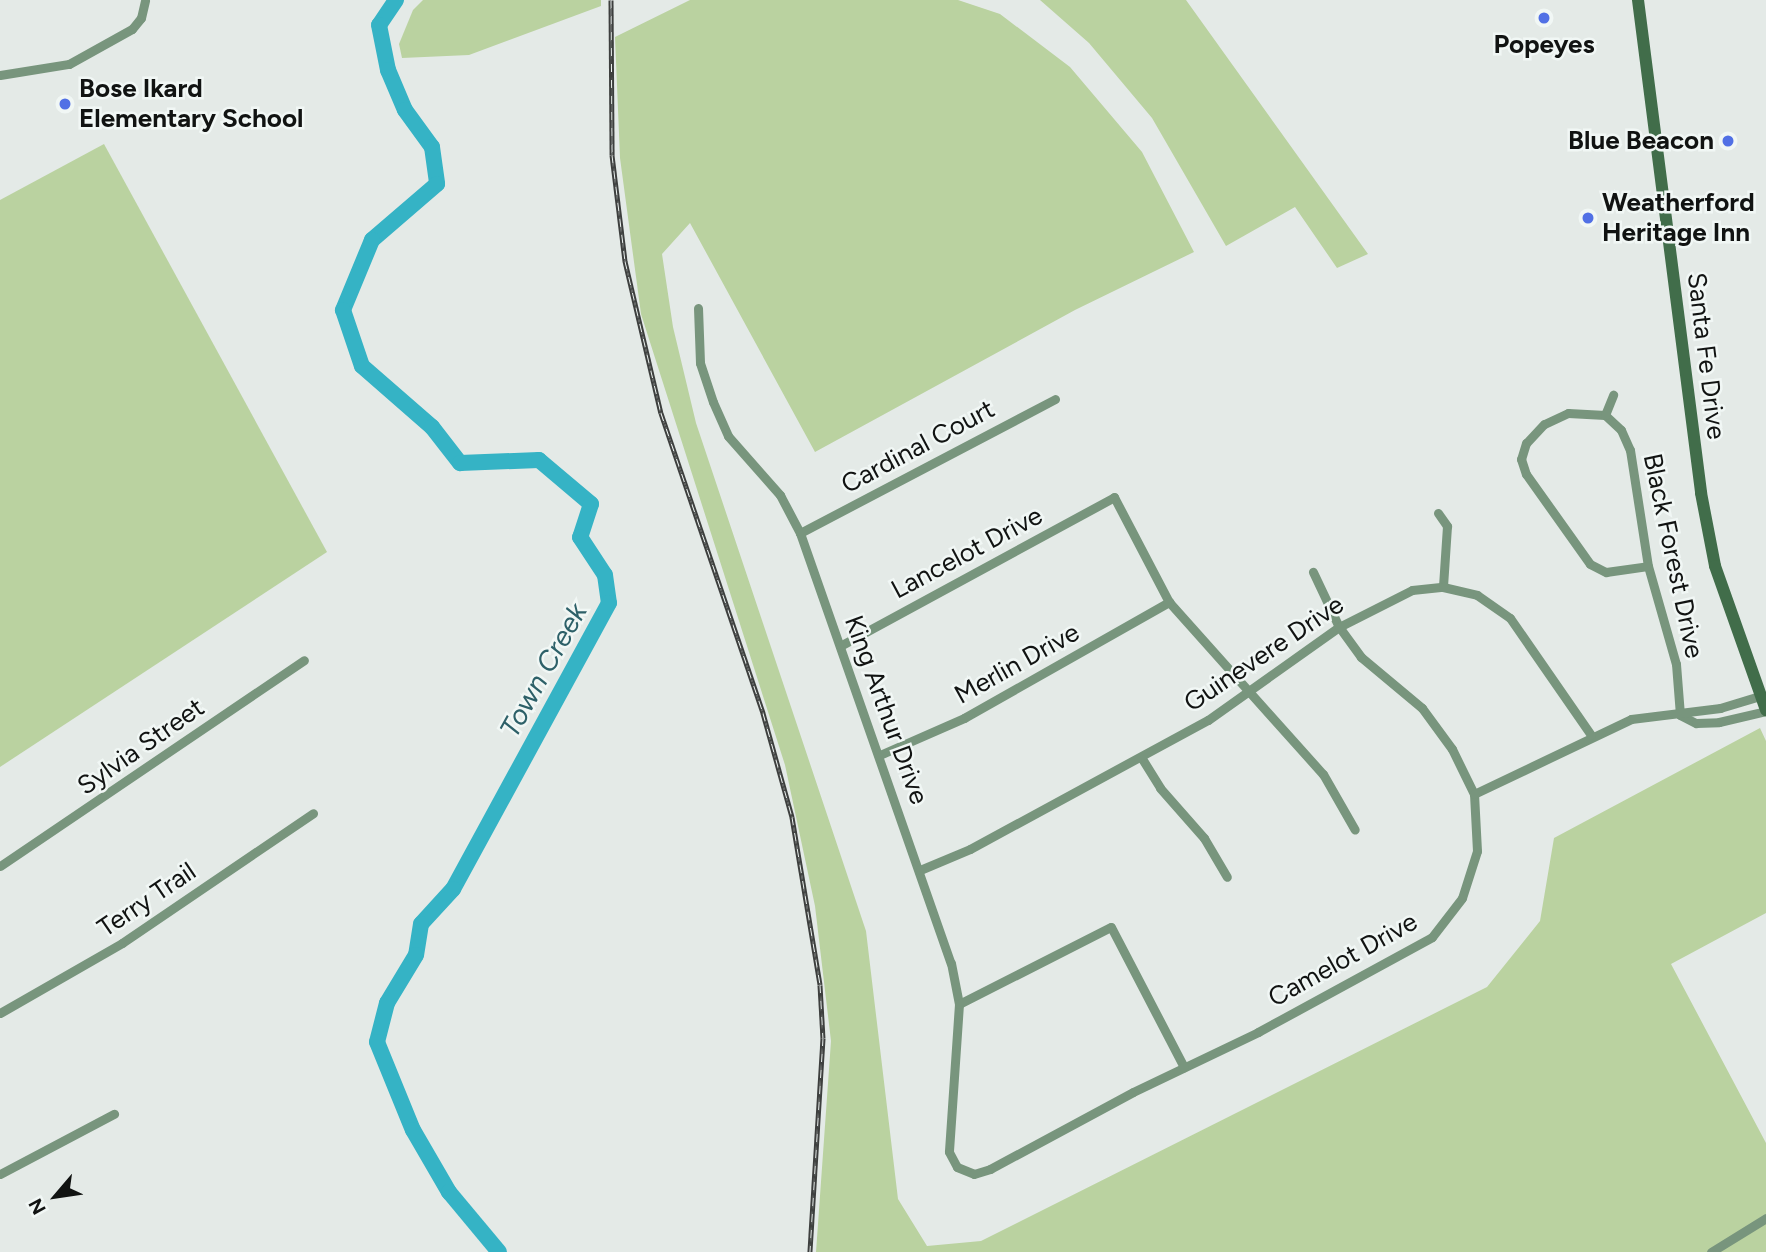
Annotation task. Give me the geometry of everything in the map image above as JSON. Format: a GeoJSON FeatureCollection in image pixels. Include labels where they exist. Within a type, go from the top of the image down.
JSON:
{"type":"FeatureCollection","features":[{"type":"Feature","properties":{"kind":"main road","name":"Santa Fe Drive"},"geometry":{"type":"LineString","coordinates":[[1638,0],[1701,494],[1715,566],[1766,710]]}},
{"type":"Feature","properties":{"kind":"street"},"geometry":{"type":"LineString","coordinates":[[0,75],[69,64],[132,29],[145,4]]}},
{"type":"Feature","properties":{"kind":"street","name":"King Arthur Drive"},"geometry":{"type":"LineString","coordinates":[[698,308],[700,363],[718,414],[728,436],[780,495],[800,533],[881,754],[951,963],[959,1004],[949,1152]]}},
{"type":"Feature","properties":{"kind":"street"},"geometry":{"type":"LineString","coordinates":[[1613,395],[1605,415],[1568,412],[1544,424],[1526,443],[1521,460],[1526,474],[1590,564],[1606,572],[1648,566]]}},
{"type":"Feature","properties":{"kind":"street","name":"Cardinal Court"},"geometry":{"type":"LineString","coordinates":[[800,533],[1055,399]]}},
{"type":"Feature","properties":{"kind":"street","name":"Black Forest Drive"},"geometry":{"type":"LineString","coordinates":[[1605,415],[1621,430],[1630,450],[1648,566],[1676,664],[1680,715]]}},
{"type":"Feature","properties":{"kind":"street","name":"Lancelot Drive"},"geometry":{"type":"LineString","coordinates":[[840,646],[1114,497],[1169,603]]}},
{"type":"Feature","properties":{"kind":"street"},"geometry":{"type":"LineString","coordinates":[[1438,513],[1447,526],[1443,587]]}},
{"type":"Feature","properties":{"kind":"street","name":"Camelot Drive"},"geometry":{"type":"LineString","coordinates":[[949,1152],[957,1167],[974,1174],[990,1169],[1432,937],[1462,898],[1477,851],[1474,794],[1452,750],[1422,708],[1361,657],[1339,627],[1313,572]]}},
{"type":"Feature","properties":{"kind":"street","name":"Guinevere Drive"},"geometry":{"type":"LineString","coordinates":[[920,870],[970,849],[1141,757],[1245,693],[1339,627],[1385,600],[1412,590],[1443,587],[1477,595],[1510,618],[1591,735]]}},
{"type":"Feature","properties":{"kind":"street"},"geometry":{"type":"LineString","coordinates":[[1169,603],[1245,693],[1323,774],[1355,830]]}},
{"type":"Feature","properties":{"kind":"street","name":"Merlin Drive"},"geometry":{"type":"LineString","coordinates":[[881,754],[964,718],[1169,603]]}},
{"type":"Feature","properties":{"kind":"street","name":"Sylvia Street"},"geometry":{"type":"LineString","coordinates":[[0,866],[304,660]]}},
{"type":"Feature","properties":{"kind":"street"},"geometry":{"type":"LineString","coordinates":[[1474,794],[1591,735],[1631,719],[1680,715],[1760,695]]}},
{"type":"Feature","properties":{"kind":"street"},"geometry":{"type":"LineString","coordinates":[[1680,715],[1696,723],[1719,723],[1766,710]]}},
{"type":"Feature","properties":{"kind":"street"},"geometry":{"type":"LineString","coordinates":[[1141,757],[1160,788],[1204,838],[1227,877]]}},
{"type":"Feature","properties":{"kind":"street","name":"Terry Trail"},"geometry":{"type":"LineString","coordinates":[[0,1013],[122,943],[313,813]]}},
{"type":"Feature","properties":{"kind":"street"},"geometry":{"type":"LineString","coordinates":[[959,1004],[1111,926],[1184,1068]]}},
{"type":"Feature","properties":{"kind":"street"},"geometry":{"type":"LineString","coordinates":[[0,1174],[114,1114]]}},
{"type":"Feature","properties":{"kind":"street"},"geometry":{"type":"LineString","coordinates":[[1711,1252],[1766,1218]]}},
{"type":"Feature","properties":{"kind":"green space"},"geometry":{"type":"Polygon","coordinates":[[[423,0],[601,0],[601,6],[469,55],[402,58],[399,44],[413,10],[423,0]]]}},
{"type":"Feature","properties":{"kind":"green space"},"geometry":{"type":"Polygon","coordinates":[[[690,0],[958,0],[1000,14],[1070,67],[1142,152],[1194,252],[1075,310],[815,452],[690,223],[662,254],[673,327],[696,423],[866,931],[898,1199],[927,1246],[981,1241],[1487,987],[1540,921],[1554,838],[1760,728],[1766,741],[1766,913],[1671,964],[1766,1143],[1766,1252],[816,1252],[831,1041],[815,906],[785,765],[641,314],[620,158],[615,37],[690,0]]]}},
{"type":"Feature","properties":{"kind":"green space"},"geometry":{"type":"Polygon","coordinates":[[[1040,0],[1186,0],[1368,254],[1337,268],[1295,207],[1226,246],[1152,118],[1089,43],[1040,0]]]}},
{"type":"Feature","properties":{"kind":"green space"},"geometry":{"type":"Polygon","coordinates":[[[104,144],[327,552],[0,767],[0,200],[104,144]]]}},
{"type":"Feature","properties":{"kind":"waterway","name":"Town Creek"},"geometry":{"type":"LineString","coordinates":[[396,0],[379,25],[388,70],[405,110],[432,147],[437,184],[372,240],[343,310],[362,366],[432,427],[460,463],[539,460],[591,504],[580,537],[605,575],[609,603],[453,889],[421,924],[416,955],[387,1003],[377,1042],[413,1130],[449,1192],[499,1252]]}},
{"type":"Feature","properties":{"kind":"railway"},"geometry":{"type":"LineString","coordinates":[[611,0],[612,155],[625,261],[661,413],[763,713],[792,817],[820,985],[823,1038],[810,1252]]}},
{"type":"Feature","properties":{"kind":"place","name":"Popeyes"},"geometry":{"type":"Point","coordinates":[1544,18]}},
{"type":"Feature","properties":{"kind":"place","name":"Bose Ikard Elementary School"},"geometry":{"type":"Point","coordinates":[65,104]}},
{"type":"Feature","properties":{"kind":"place","name":"Blue Beacon"},"geometry":{"type":"Point","coordinates":[1728,141]}},
{"type":"Feature","properties":{"kind":"place","name":"Weatherford Heritage Inn"},"geometry":{"type":"Point","coordinates":[1588,218]}}]}
